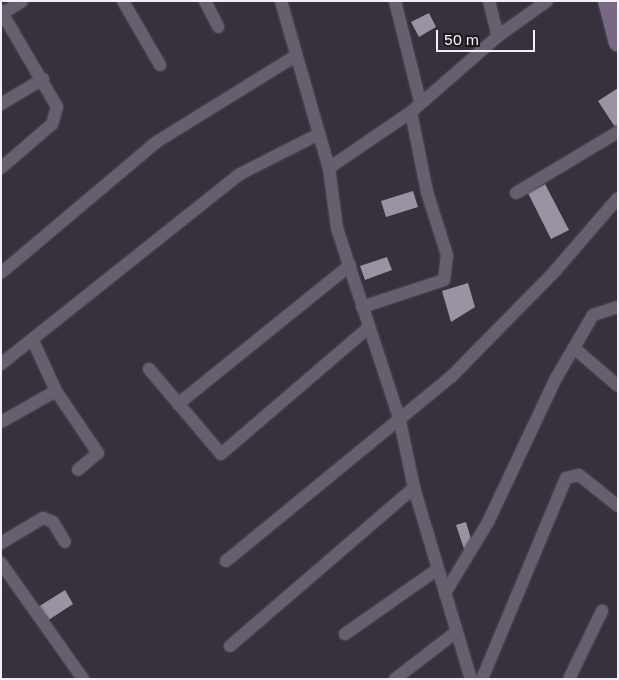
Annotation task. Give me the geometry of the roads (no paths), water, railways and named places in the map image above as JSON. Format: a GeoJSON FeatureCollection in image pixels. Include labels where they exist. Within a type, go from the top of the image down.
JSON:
{"type":"FeatureCollection","features":[{"type":"Feature","properties":{"kind":"street"},"geometry":{"type":"LineString","coordinates":[[1,168],[57,116],[54,98],[2,12],[22,1]]}},
{"type":"Feature","properties":{"kind":"street"},"geometry":{"type":"LineString","coordinates":[[124,1],[160,66]]}},
{"type":"Feature","properties":{"kind":"street"},"geometry":{"type":"LineString","coordinates":[[205,1],[218,27]]}},
{"type":"Feature","properties":{"kind":"street"},"geometry":{"type":"LineString","coordinates":[[281,1],[294,57],[329,168],[335,219],[368,328],[400,422],[414,488],[471,679]]}},
{"type":"Feature","properties":{"kind":"street"},"geometry":{"type":"LineString","coordinates":[[395,1],[420,101]]}},
{"type":"Feature","properties":{"kind":"street"},"geometry":{"type":"LineString","coordinates":[[489,1],[498,36]]}},
{"type":"Feature","properties":{"kind":"street"},"geometry":{"type":"LineString","coordinates":[[329,168],[411,112],[420,101],[498,36],[546,1]]}},
{"type":"Feature","properties":{"kind":"street"},"geometry":{"type":"LineString","coordinates":[[606,1],[618,43]]}},
{"type":"Feature","properties":{"kind":"street"},"geometry":{"type":"LineString","coordinates":[[1,273],[158,141],[294,57]]}},
{"type":"Feature","properties":{"kind":"street"},"geometry":{"type":"LineString","coordinates":[[1,104],[42,79]]}},
{"type":"Feature","properties":{"kind":"street"},"geometry":{"type":"LineString","coordinates":[[362,307],[444,280],[448,255],[427,192],[411,112]]}},
{"type":"Feature","properties":{"kind":"street"},"geometry":{"type":"LineString","coordinates":[[516,193],[618,132]]}},
{"type":"Feature","properties":{"kind":"street"},"geometry":{"type":"LineString","coordinates":[[1,364],[34,343],[240,174],[319,134]]}},
{"type":"Feature","properties":{"kind":"street"},"geometry":{"type":"LineString","coordinates":[[226,560],[400,422],[451,377],[555,271],[618,198]]}},
{"type":"Feature","properties":{"kind":"street"},"geometry":{"type":"LineString","coordinates":[[178,404],[350,265]]}},
{"type":"Feature","properties":{"kind":"street"},"geometry":{"type":"LineString","coordinates":[[445,593],[488,522],[555,380],[593,314],[618,307]]}},
{"type":"Feature","properties":{"kind":"street"},"geometry":{"type":"LineString","coordinates":[[149,369],[220,454],[368,328]]}},
{"type":"Feature","properties":{"kind":"street"},"geometry":{"type":"LineString","coordinates":[[34,343],[56,391],[98,453],[78,470]]}},
{"type":"Feature","properties":{"kind":"street"},"geometry":{"type":"LineString","coordinates":[[574,348],[618,386]]}},
{"type":"Feature","properties":{"kind":"street"},"geometry":{"type":"LineString","coordinates":[[1,422],[56,391]]}},
{"type":"Feature","properties":{"kind":"street"},"geometry":{"type":"LineString","coordinates":[[482,679],[566,478],[579,475],[618,506]]}},
{"type":"Feature","properties":{"kind":"street"},"geometry":{"type":"LineString","coordinates":[[230,646],[414,488]]}},
{"type":"Feature","properties":{"kind":"street"},"geometry":{"type":"LineString","coordinates":[[1,543],[43,518],[53,522],[65,542]]}},
{"type":"Feature","properties":{"kind":"street"},"geometry":{"type":"LineString","coordinates":[[1,563],[83,679]]}},
{"type":"Feature","properties":{"kind":"street"},"geometry":{"type":"LineString","coordinates":[[345,634],[438,569]]}},
{"type":"Feature","properties":{"kind":"street"},"geometry":{"type":"LineString","coordinates":[[569,679],[602,611]]}},
{"type":"Feature","properties":{"kind":"street"},"geometry":{"type":"LineString","coordinates":[[395,679],[456,632]]}}]}
